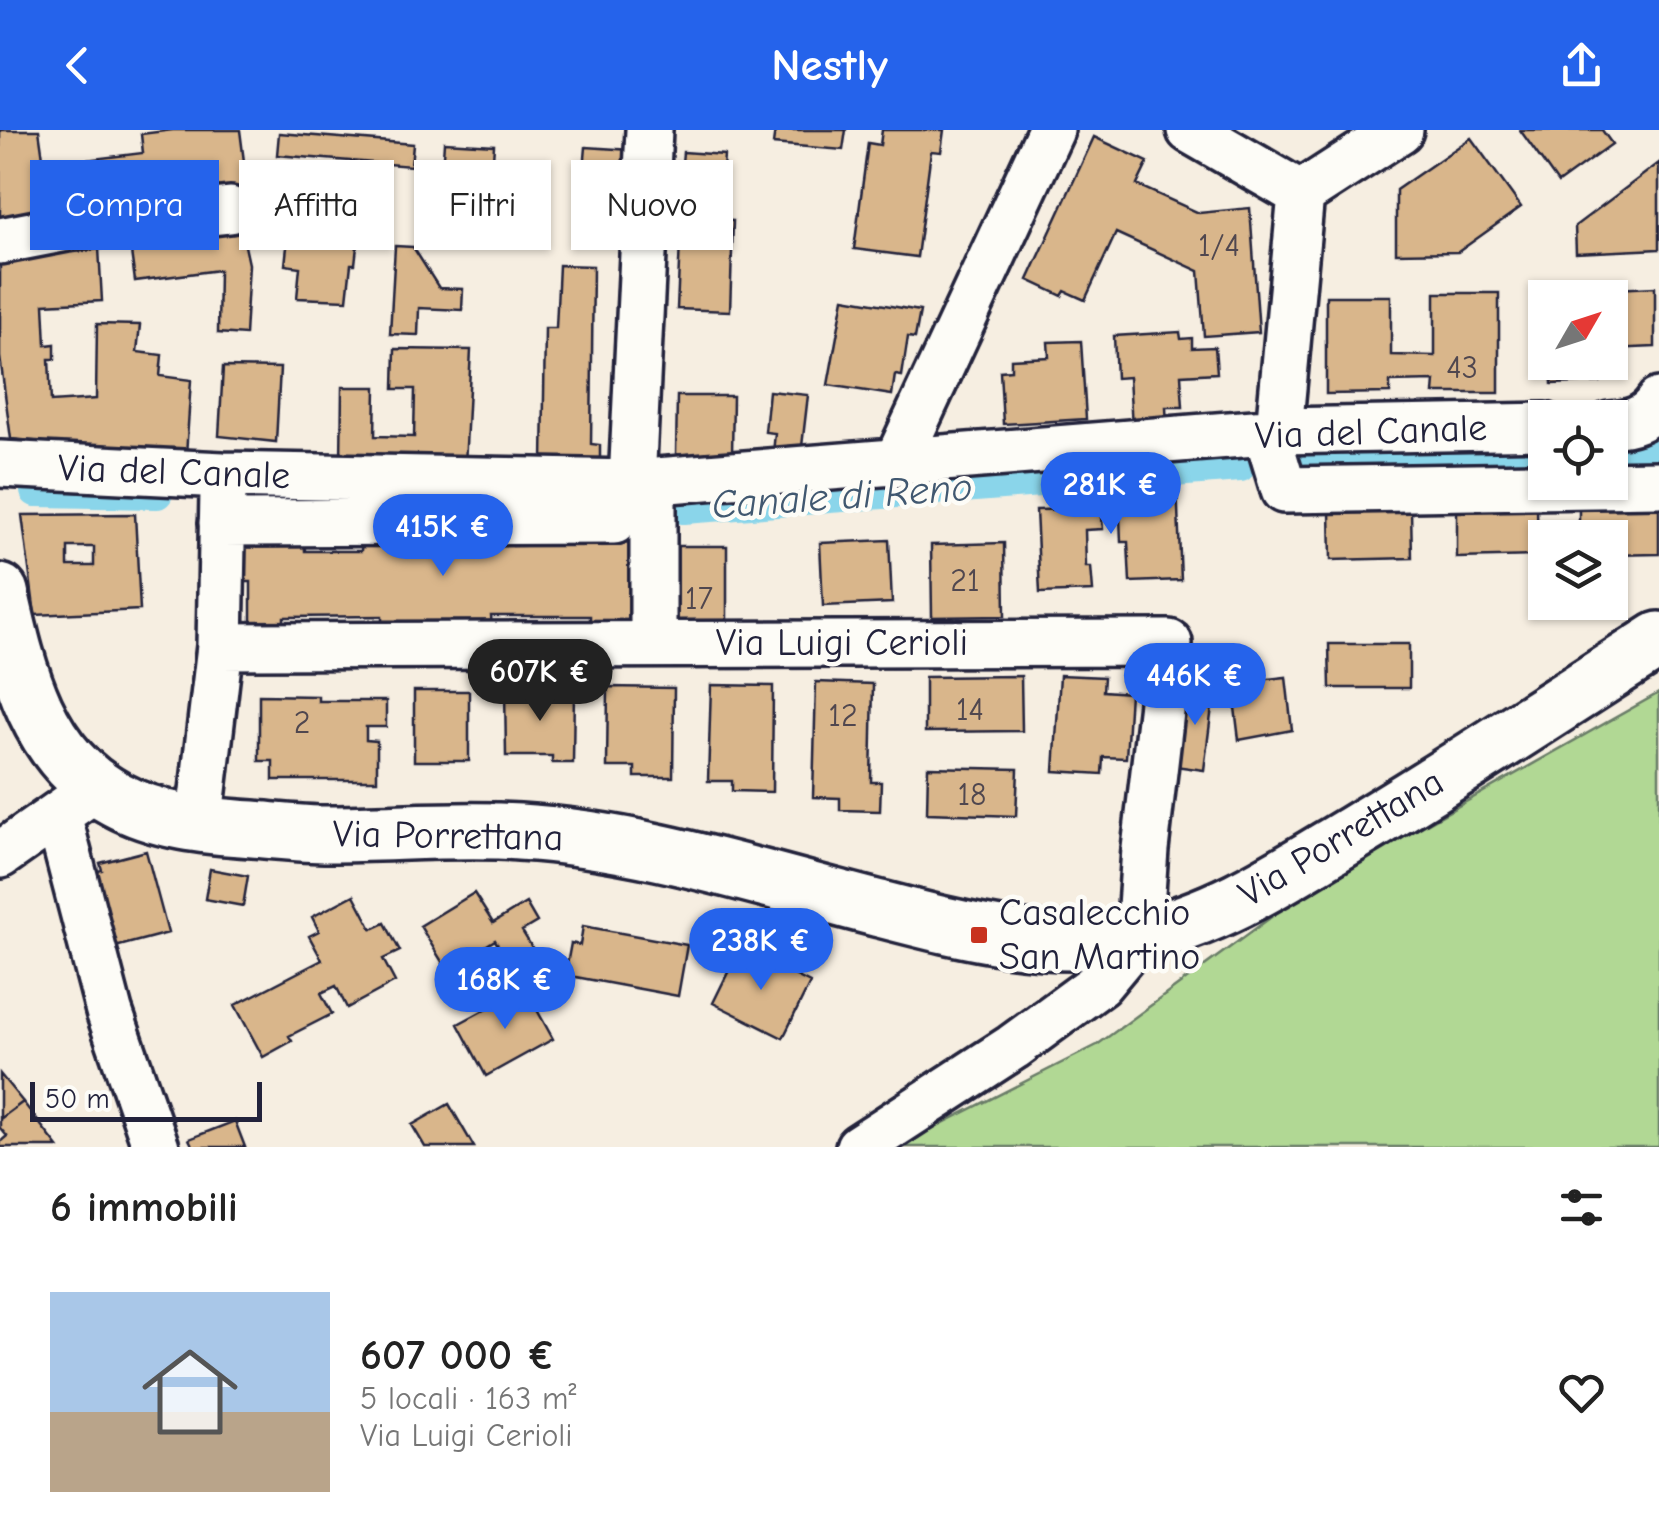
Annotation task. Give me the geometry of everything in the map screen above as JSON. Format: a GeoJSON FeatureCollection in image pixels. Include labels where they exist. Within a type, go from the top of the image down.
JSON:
{"type":"FeatureCollection","features":[{"type":"Feature","properties":{"kind":"main road","name":"Via Porrettana"},"geometry":{"type":"LineString","coordinates":[[0,592],[22,678],[38,718],[60,754],[76,800],[117,800],[199,826],[324,834],[516,831],[578,837],[648,850],[978,935],[1043,941],[1139,936],[1186,922],[1261,888],[1428,788],[1659,640]]}},
{"type":"Feature","properties":{"kind":"street"},"geometry":{"type":"LineString","coordinates":[[648,130],[633,495],[654,642]]}},
{"type":"Feature","properties":{"kind":"street"},"geometry":{"type":"LineString","coordinates":[[896,464],[1051,130]]}},
{"type":"Feature","properties":{"kind":"street"},"geometry":{"type":"LineString","coordinates":[[1190,130],[1301,194]]}},
{"type":"Feature","properties":{"kind":"street"},"geometry":{"type":"LineString","coordinates":[[1301,194],[1400,130]]}},
{"type":"Feature","properties":{"kind":"street"},"geometry":{"type":"LineString","coordinates":[[1301,194],[1273,433],[1284,490],[1659,484]]}},
{"type":"Feature","properties":{"kind":"street"},"geometry":{"type":"LineString","coordinates":[[0,241],[67,228],[230,210]]}},
{"type":"Feature","properties":{"kind":"street"},"geometry":{"type":"LineString","coordinates":[[1628,421],[1640,419],[1659,402]]}},
{"type":"Feature","properties":{"kind":"street","name":"Via del Canale"},"geometry":{"type":"LineString","coordinates":[[0,464],[633,495],[896,464],[1273,433],[1528,426]]}},
{"type":"Feature","properties":{"kind":"street"},"geometry":{"type":"LineString","coordinates":[[199,826],[220,646],[223,475]]}},
{"type":"Feature","properties":{"kind":"street"},"geometry":{"type":"LineString","coordinates":[[222,523],[633,495]]}},
{"type":"Feature","properties":{"kind":"street","name":"Via Luigi Cerioli"},"geometry":{"type":"LineString","coordinates":[[220,646],[1169,643],[1139,936]]}},
{"type":"Feature","properties":{"kind":"street"},"geometry":{"type":"LineString","coordinates":[[0,855],[76,800],[108,1011],[156,1147]]}},
{"type":"Feature","properties":{"kind":"street"},"geometry":{"type":"LineString","coordinates":[[859,1147],[1099,984],[1139,936]]}},
{"type":"Feature","properties":{"kind":"green space"},"geometry":{"type":"Polygon","coordinates":[[[1659,693],[1659,1147],[896,1147],[1097,1045],[1304,893],[1659,693]]]}},
{"type":"Feature","properties":{"kind":"building"},"geometry":{"type":"Polygon","coordinates":[[[0,130],[39,130],[43,160],[30,160],[30,220],[0,224],[0,130]]]}},
{"type":"Feature","properties":{"kind":"building"},"geometry":{"type":"Polygon","coordinates":[[[240,130],[244,160],[239,160],[239,194],[219,197],[219,160],[85,160],[143,153],[141,134],[240,130]]]}},
{"type":"Feature","properties":{"kind":"building"},"geometry":{"type":"Polygon","coordinates":[[[775,130],[846,130],[843,150],[773,144],[775,130]]]}},
{"type":"Feature","properties":{"kind":"building"},"geometry":{"type":"Polygon","coordinates":[[[882,130],[944,130],[941,152],[931,151],[917,257],[854,249],[868,143],[880,145],[882,130]]]}},
{"type":"Feature","properties":{"kind":"building"},"geometry":{"type":"Polygon","coordinates":[[[1520,130],[1602,130],[1612,144],[1558,183],[1520,130]]]}},
{"type":"Feature","properties":{"kind":"building"},"geometry":{"type":"Polygon","coordinates":[[[279,133],[413,144],[411,166],[394,165],[394,160],[277,155],[279,133]]]}},
{"type":"Feature","properties":{"kind":"building"},"geometry":{"type":"Polygon","coordinates":[[[1094,137],[1148,162],[1137,185],[1199,213],[1250,208],[1259,332],[1204,336],[1199,271],[1116,233],[1085,300],[1065,291],[1062,296],[1028,280],[1094,137]]]}},
{"type":"Feature","properties":{"kind":"building"},"geometry":{"type":"Polygon","coordinates":[[[1471,138],[1521,207],[1458,252],[1396,253],[1396,190],[1471,138]]]}},
{"type":"Feature","properties":{"kind":"building"},"geometry":{"type":"Polygon","coordinates":[[[444,142],[494,145],[493,160],[443,160],[444,142]]]}},
{"type":"Feature","properties":{"kind":"building"},"geometry":{"type":"Polygon","coordinates":[[[586,147],[631,150],[630,160],[585,160],[586,147]]]}},
{"type":"Feature","properties":{"kind":"building"},"geometry":{"type":"Polygon","coordinates":[[[683,152],[724,155],[724,160],[682,160],[683,152]]]}},
{"type":"Feature","properties":{"kind":"building"},"geometry":{"type":"Polygon","coordinates":[[[1659,163],[1659,249],[1576,253],[1575,226],[1659,163]]]}},
{"type":"Feature","properties":{"kind":"building"},"geometry":{"type":"Polygon","coordinates":[[[239,223],[239,250],[246,250],[249,264],[245,335],[218,333],[219,270],[135,281],[131,250],[219,250],[219,226],[239,223]]]}},
{"type":"Feature","properties":{"kind":"building"},"geometry":{"type":"Polygon","coordinates":[[[395,246],[413,247],[439,288],[463,289],[462,310],[419,308],[418,335],[390,334],[395,246]]]}},
{"type":"Feature","properties":{"kind":"building"},"geometry":{"type":"Polygon","coordinates":[[[99,250],[102,301],[44,304],[46,345],[55,344],[55,359],[49,359],[51,402],[96,399],[97,324],[140,325],[137,352],[162,355],[160,376],[191,380],[186,455],[11,439],[0,357],[0,253],[99,250]]]}},
{"type":"Feature","properties":{"kind":"building"},"geometry":{"type":"Polygon","coordinates":[[[287,250],[357,250],[347,300],[297,298],[300,267],[285,265],[287,250]]]}},
{"type":"Feature","properties":{"kind":"building"},"geometry":{"type":"Polygon","coordinates":[[[680,250],[732,250],[730,311],[677,309],[680,250]]]}},
{"type":"Feature","properties":{"kind":"building"},"geometry":{"type":"Polygon","coordinates":[[[559,265],[593,266],[591,444],[600,445],[600,465],[543,464],[545,328],[556,328],[559,265]]]}},
{"type":"Feature","properties":{"kind":"building"},"geometry":{"type":"Polygon","coordinates":[[[1655,287],[1655,347],[1628,348],[1628,288],[1655,287]]]}},
{"type":"Feature","properties":{"kind":"building"},"geometry":{"type":"Polygon","coordinates":[[[1435,293],[1499,293],[1499,393],[1434,393],[1435,381],[1390,382],[1390,393],[1326,394],[1326,296],[1391,296],[1391,355],[1435,356],[1435,293]]]}},
{"type":"Feature","properties":{"kind":"building"},"geometry":{"type":"Polygon","coordinates":[[[844,298],[920,311],[915,338],[908,337],[902,376],[895,375],[892,395],[828,385],[844,298]]]}},
{"type":"Feature","properties":{"kind":"building"},"geometry":{"type":"Polygon","coordinates":[[[1180,332],[1181,339],[1192,338],[1192,348],[1215,347],[1217,373],[1181,375],[1183,407],[1166,407],[1167,426],[1132,427],[1129,377],[1116,378],[1114,336],[1180,332]]]}},
{"type":"Feature","properties":{"kind":"building"},"geometry":{"type":"Polygon","coordinates":[[[1081,341],[1086,419],[1003,424],[1000,371],[1011,370],[1011,359],[1049,357],[1048,342],[1081,341]]]}},
{"type":"Feature","properties":{"kind":"building"},"geometry":{"type":"Polygon","coordinates":[[[395,349],[471,350],[465,465],[341,463],[342,387],[376,387],[375,436],[414,437],[415,389],[394,389],[395,349]]]}},
{"type":"Feature","properties":{"kind":"building"},"geometry":{"type":"Polygon","coordinates":[[[223,367],[280,368],[276,442],[219,436],[223,367]]]}},
{"type":"Feature","properties":{"kind":"building"},"geometry":{"type":"Polygon","coordinates":[[[1552,380],[1600,380],[1600,382],[1552,384],[1552,380]]]}},
{"type":"Feature","properties":{"kind":"building"},"geometry":{"type":"Polygon","coordinates":[[[769,391],[808,395],[801,455],[773,453],[775,433],[765,432],[769,391]]]}},
{"type":"Feature","properties":{"kind":"building"},"geometry":{"type":"Polygon","coordinates":[[[677,396],[733,396],[732,455],[676,454],[677,396]]]}},
{"type":"Feature","properties":{"kind":"building"},"geometry":{"type":"Polygon","coordinates":[[[1177,485],[1181,580],[1130,582],[1128,542],[1121,542],[1120,517],[1102,518],[1103,529],[1085,530],[1086,567],[1091,567],[1093,591],[1040,593],[1036,510],[1083,509],[1083,494],[1103,489],[1177,485]]]}},
{"type":"Feature","properties":{"kind":"building"},"geometry":{"type":"Polygon","coordinates":[[[1659,503],[1659,554],[1628,555],[1628,520],[1579,520],[1579,505],[1659,503]]]}},
{"type":"Feature","properties":{"kind":"building"},"geometry":{"type":"Polygon","coordinates":[[[1537,507],[1537,520],[1528,520],[1528,556],[1457,558],[1457,509],[1537,507]]]}},
{"type":"Feature","properties":{"kind":"building"},"geometry":{"type":"Polygon","coordinates":[[[1411,509],[1412,558],[1331,560],[1330,510],[1411,509]]]}},
{"type":"Feature","properties":{"kind":"building"},"geometry":{"type":"Polygon","coordinates":[[[135,514],[140,610],[35,615],[22,515],[135,514]],[[68,547],[68,566],[94,566],[94,547],[68,547]]]}},
{"type":"Feature","properties":{"kind":"building"},"geometry":{"type":"Polygon","coordinates":[[[513,529],[513,546],[570,545],[570,532],[637,532],[637,625],[590,626],[590,616],[491,616],[492,627],[382,628],[382,616],[284,617],[284,629],[251,629],[251,582],[242,582],[241,534],[304,533],[305,551],[361,551],[362,534],[425,534],[425,550],[448,550],[448,530],[513,529]]]}},
{"type":"Feature","properties":{"kind":"building"},"geometry":{"type":"Polygon","coordinates":[[[889,540],[892,603],[823,606],[820,543],[889,540]]]}},
{"type":"Feature","properties":{"kind":"building"},"geometry":{"type":"Polygon","coordinates":[[[1004,543],[1005,616],[932,617],[931,545],[1004,543]]]}},
{"type":"Feature","properties":{"kind":"building"},"geometry":{"type":"Polygon","coordinates":[[[673,546],[727,546],[727,630],[672,630],[673,546]]]}},
{"type":"Feature","properties":{"kind":"building"},"geometry":{"type":"Polygon","coordinates":[[[1329,644],[1409,644],[1409,688],[1330,688],[1329,644]]]}},
{"type":"Feature","properties":{"kind":"building"},"geometry":{"type":"Polygon","coordinates":[[[1060,675],[1104,677],[1103,691],[1130,693],[1126,758],[1103,757],[1102,774],[1054,771],[1060,675]]]}},
{"type":"Feature","properties":{"kind":"building"},"geometry":{"type":"Polygon","coordinates":[[[1021,676],[1022,731],[925,732],[925,677],[1021,676]]]}},
{"type":"Feature","properties":{"kind":"building"},"geometry":{"type":"Polygon","coordinates":[[[1286,677],[1292,730],[1239,740],[1232,683],[1286,677]]]}},
{"type":"Feature","properties":{"kind":"building"},"geometry":{"type":"Polygon","coordinates":[[[816,682],[873,684],[871,782],[881,782],[880,811],[840,810],[840,798],[813,797],[816,682]]]}},
{"type":"Feature","properties":{"kind":"building"},"geometry":{"type":"Polygon","coordinates":[[[711,685],[773,686],[772,792],[732,791],[732,781],[708,781],[711,685]]]}},
{"type":"Feature","properties":{"kind":"building"},"geometry":{"type":"Polygon","coordinates":[[[608,687],[674,688],[673,777],[635,777],[635,767],[607,767],[608,687]]]}},
{"type":"Feature","properties":{"kind":"building"},"geometry":{"type":"Polygon","coordinates":[[[1185,687],[1214,691],[1204,770],[1175,766],[1185,687]]]}},
{"type":"Feature","properties":{"kind":"building"},"geometry":{"type":"Polygon","coordinates":[[[505,689],[574,689],[573,763],[552,763],[552,756],[506,756],[505,689]]]}},
{"type":"Feature","properties":{"kind":"building"},"geometry":{"type":"Polygon","coordinates":[[[414,691],[469,691],[469,761],[414,761],[414,691]]]}},
{"type":"Feature","properties":{"kind":"building"},"geometry":{"type":"Polygon","coordinates":[[[259,695],[318,696],[318,701],[386,701],[386,727],[366,727],[366,740],[377,741],[377,780],[273,780],[273,761],[259,761],[259,695]]]}},
{"type":"Feature","properties":{"kind":"building"},"geometry":{"type":"Polygon","coordinates":[[[928,767],[1018,769],[1016,816],[927,813],[928,767]]]}},
{"type":"Feature","properties":{"kind":"building"},"geometry":{"type":"Polygon","coordinates":[[[146,851],[168,933],[104,950],[84,875],[102,870],[100,863],[146,851]]]}},
{"type":"Feature","properties":{"kind":"building"},"geometry":{"type":"Polygon","coordinates":[[[210,869],[248,876],[243,906],[205,899],[210,869]]]}},
{"type":"Feature","properties":{"kind":"building"},"geometry":{"type":"Polygon","coordinates":[[[474,893],[493,923],[526,903],[537,922],[522,931],[533,949],[509,964],[495,940],[447,970],[420,926],[474,893]]]}},
{"type":"Feature","properties":{"kind":"building"},"geometry":{"type":"Polygon","coordinates":[[[354,895],[372,929],[385,923],[400,951],[383,959],[395,982],[347,1008],[336,986],[321,993],[332,1014],[289,1036],[292,1041],[263,1057],[235,1005],[322,960],[309,936],[319,931],[312,917],[354,895]]]}},
{"type":"Feature","properties":{"kind":"building"},"geometry":{"type":"Polygon","coordinates":[[[583,926],[687,945],[678,996],[565,975],[571,943],[580,945],[583,926]]]}},
{"type":"Feature","properties":{"kind":"building"},"geometry":{"type":"Polygon","coordinates":[[[740,948],[810,983],[783,1038],[713,1003],[740,948]]]}},
{"type":"Feature","properties":{"kind":"building"},"geometry":{"type":"Polygon","coordinates":[[[525,988],[553,1039],[486,1076],[458,1024],[525,988]]]}},
{"type":"Feature","properties":{"kind":"building"},"geometry":{"type":"Polygon","coordinates":[[[0,1074],[23,1102],[0,1119],[0,1074]]]}},
{"type":"Feature","properties":{"kind":"building"},"geometry":{"type":"Polygon","coordinates":[[[23,1102],[58,1147],[0,1147],[7,1136],[0,1128],[0,1119],[23,1102]]]}},
{"type":"Feature","properties":{"kind":"building"},"geometry":{"type":"Polygon","coordinates":[[[449,1104],[474,1147],[425,1147],[412,1125],[449,1104]]]}},
{"type":"Feature","properties":{"kind":"building"},"geometry":{"type":"Polygon","coordinates":[[[235,1121],[245,1147],[193,1147],[189,1139],[235,1121]]]}},
{"type":"Feature","properties":{"kind":"waterway","name":"Canale di Reno"},"geometry":{"type":"LineString","coordinates":[[1628,457],[1659,456]]}},
{"type":"Feature","properties":{"kind":"waterway","name":"Canale di Reno"},"geometry":{"type":"LineString","coordinates":[[1308,465],[1528,459]]}},
{"type":"Feature","properties":{"kind":"waterway","name":"Canale di Reno"},"geometry":{"type":"LineString","coordinates":[[684,508],[1240,466]]}},
{"type":"Feature","properties":{"kind":"waterway"},"geometry":{"type":"LineString","coordinates":[[36,491],[157,493]]}},
{"type":"Feature","properties":{"kind":"place","name":"Casalecchio San Martino"},"geometry":{"type":"Point","coordinates":[979,935]}}]}
